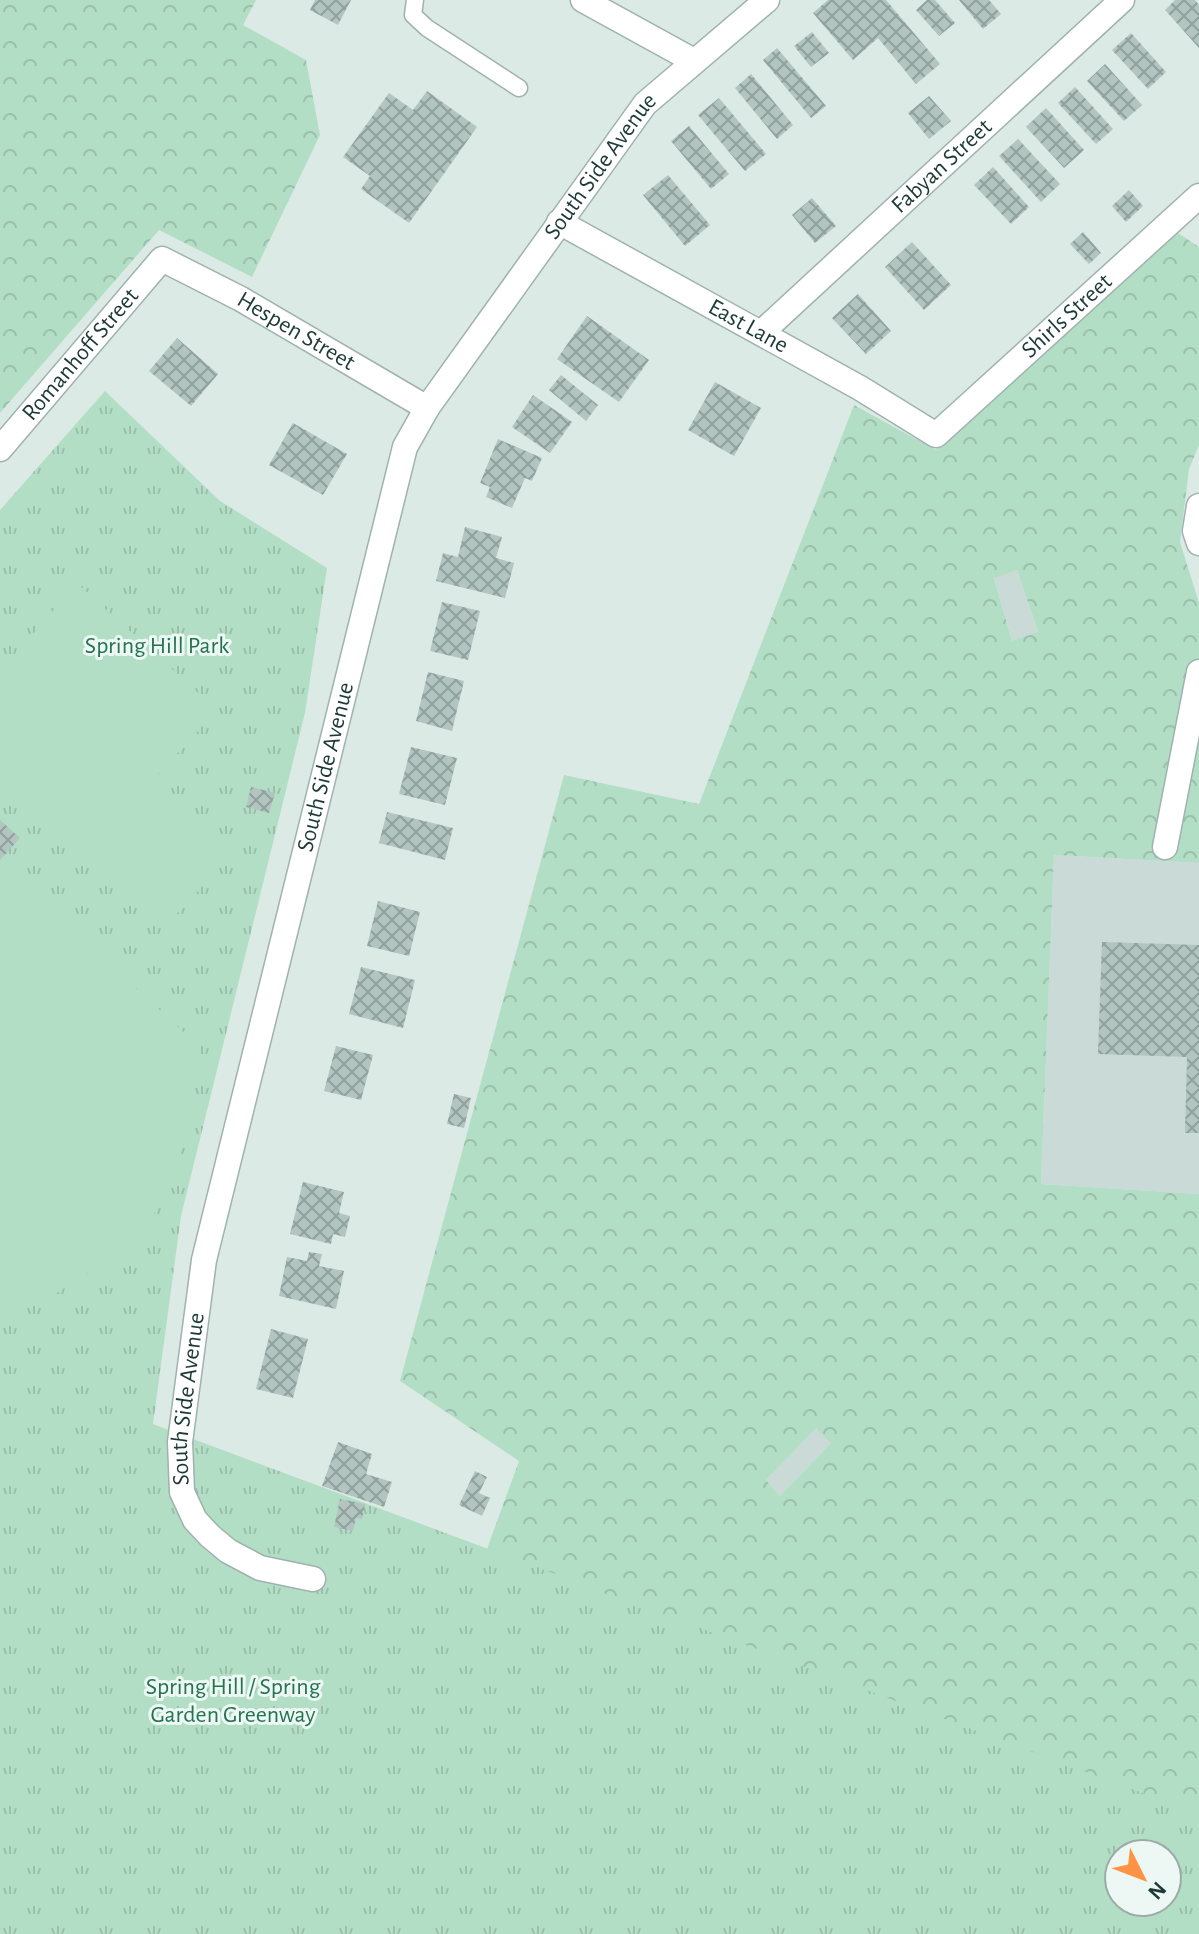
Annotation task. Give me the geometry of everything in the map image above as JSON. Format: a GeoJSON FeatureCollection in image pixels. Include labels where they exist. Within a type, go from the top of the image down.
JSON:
{"type":"FeatureCollection","features":[{"type":"Feature","properties":{"kind":"street"},"geometry":{"type":"LineString","coordinates":[[583,0],[694,61]]}},
{"type":"Feature","properties":{"kind":"street","name":"South Side Avenue"},"geometry":{"type":"LineString","coordinates":[[313,1579],[260,1568],[228,1551],[210,1536],[195,1520],[182,1492],[180,1442],[204,1260],[405,447],[427,408],[645,104],[767,0]]}},
{"type":"Feature","properties":{"kind":"street","name":"Fabyan Street"},"geometry":{"type":"LineString","coordinates":[[761,333],[1122,0]]}},
{"type":"Feature","properties":{"kind":"street","name":"Shirls Street"},"geometry":{"type":"LineString","coordinates":[[936,435],[1199,196]]}},
{"type":"Feature","properties":{"kind":"street","name":"East Lane"},"geometry":{"type":"LineString","coordinates":[[559,222],[860,388],[936,435]]}},
{"type":"Feature","properties":{"kind":"street","name":"Hespen Street"},"geometry":{"type":"LineString","coordinates":[[162,259],[241,299],[427,408]]}},
{"type":"Feature","properties":{"kind":"street","name":"Romanhoff Street"},"geometry":{"type":"LineString","coordinates":[[0,449],[162,259]]}},
{"type":"Feature","properties":{"kind":"street"},"geometry":{"type":"LineString","coordinates":[[1199,506],[1195,531],[1199,543]]}},
{"type":"Feature","properties":{"kind":"street"},"geometry":{"type":"LineString","coordinates":[[1165,847],[1199,672]]}},
{"type":"Feature","properties":{"kind":"lane"},"geometry":{"type":"LineString","coordinates":[[415,0],[413,15],[427,28],[519,88]]}},
{"type":"Feature","properties":{"kind":"shaded area"},"geometry":{"type":"Polygon","coordinates":[[[1017,570],[1038,633],[1012,641],[994,577],[1017,570]]]}},
{"type":"Feature","properties":{"kind":"shaded area"},"geometry":{"type":"Polygon","coordinates":[[[1054,855],[1199,863],[1199,1194],[1041,1184],[1054,855]]]}},
{"type":"Feature","properties":{"kind":"shaded area"},"geometry":{"type":"Polygon","coordinates":[[[816,1427],[832,1442],[780,1496],[766,1480],[816,1427]]]}},
{"type":"Feature","properties":{"kind":"green space"},"geometry":{"type":"Polygon","coordinates":[[[0,0],[256,0],[243,25],[306,60],[320,135],[252,277],[159,230],[0,413],[0,0]]]}},
{"type":"Feature","properties":{"kind":"green space"},"geometry":{"type":"Polygon","coordinates":[[[1178,233],[1199,247],[1199,445],[1189,469],[1180,542],[1199,603],[1199,863],[1054,855],[1041,1184],[1199,1194],[1199,1934],[0,1934],[121,1429],[456,1634],[519,1461],[400,1381],[564,775],[699,804],[854,405],[936,450],[1178,233]],[[1017,570],[994,578],[1012,641],[1038,632],[1017,570]],[[816,1428],[766,1480],[780,1496],[831,1443],[816,1428]]]}},
{"type":"Feature","properties":{"kind":"green space","name":"Spring Hill / Spring Garden Greenway"},"geometry":{"type":"Polygon","coordinates":[[[105,391],[220,501],[327,568],[305,713],[181,1216],[153,1424],[1199,1814],[1199,1934],[0,1934],[0,510],[105,391]]]}},
{"type":"Feature","properties":{"kind":"green space"},"geometry":{"type":"Polygon","coordinates":[[[77,583],[217,710],[151,782],[223,847],[224,863],[169,922],[152,922],[7,792],[6,778],[0,784],[0,672],[77,583]]]}},
{"type":"Feature","properties":{"kind":"green space"},"geometry":{"type":"Polygon","coordinates":[[[0,864],[200,1047],[177,1171],[141,1238],[52,1296],[0,1297],[0,864]]]}},
{"type":"Feature","properties":{"kind":"building"},"geometry":{"type":"Polygon","coordinates":[[[315,0],[351,0],[338,25],[310,10],[315,0]]]}},
{"type":"Feature","properties":{"kind":"building"},"geometry":{"type":"Polygon","coordinates":[[[828,0],[886,0],[940,64],[916,84],[878,38],[853,60],[813,13],[828,0]]]}},
{"type":"Feature","properties":{"kind":"building"},"geometry":{"type":"Polygon","coordinates":[[[927,0],[935,0],[955,23],[939,36],[916,10],[927,0]]]}},
{"type":"Feature","properties":{"kind":"building"},"geometry":{"type":"Polygon","coordinates":[[[959,0],[989,0],[1001,14],[983,29],[959,0]]]}},
{"type":"Feature","properties":{"kind":"building"},"geometry":{"type":"Polygon","coordinates":[[[1175,0],[1195,0],[1199,5],[1199,48],[1165,10],[1175,0]]]}},
{"type":"Feature","properties":{"kind":"building"},"geometry":{"type":"Polygon","coordinates":[[[812,32],[829,53],[811,67],[794,46],[812,32]]]}},
{"type":"Feature","properties":{"kind":"building"},"geometry":{"type":"Polygon","coordinates":[[[1131,33],[1166,72],[1148,89],[1112,50],[1131,33]]]}},
{"type":"Feature","properties":{"kind":"building"},"geometry":{"type":"Polygon","coordinates":[[[777,48],[826,106],[811,118],[763,60],[777,48]]]}},
{"type":"Feature","properties":{"kind":"building"},"geometry":{"type":"Polygon","coordinates":[[[1105,64],[1142,105],[1124,121],[1087,81],[1105,64]]]}},
{"type":"Feature","properties":{"kind":"building"},"geometry":{"type":"Polygon","coordinates":[[[751,74],[793,125],[777,139],[735,88],[751,74]]]}},
{"type":"Feature","properties":{"kind":"building"},"geometry":{"type":"Polygon","coordinates":[[[1075,87],[1113,129],[1096,144],[1058,103],[1075,87]]]}},
{"type":"Feature","properties":{"kind":"building"},"geometry":{"type":"Polygon","coordinates":[[[427,91],[477,127],[409,223],[361,189],[370,176],[343,157],[389,93],[413,110],[427,91]]]}},
{"type":"Feature","properties":{"kind":"building"},"geometry":{"type":"Polygon","coordinates":[[[929,96],[951,121],[929,139],[908,113],[929,96]]]}},
{"type":"Feature","properties":{"kind":"building"},"geometry":{"type":"Polygon","coordinates":[[[719,98],[766,154],[745,171],[698,115],[719,98]]]}},
{"type":"Feature","properties":{"kind":"building"},"geometry":{"type":"Polygon","coordinates":[[[1046,108],[1084,150],[1064,168],[1026,127],[1046,108]]]}},
{"type":"Feature","properties":{"kind":"building"},"geometry":{"type":"Polygon","coordinates":[[[689,126],[729,174],[711,189],[671,141],[689,126]]]}},
{"type":"Feature","properties":{"kind":"building"},"geometry":{"type":"Polygon","coordinates":[[[1018,139],[1060,184],[1041,202],[999,156],[1018,139]]]}},
{"type":"Feature","properties":{"kind":"building"},"geometry":{"type":"Polygon","coordinates":[[[993,167],[1029,207],[1011,224],[974,185],[993,167]]]}},
{"type":"Feature","properties":{"kind":"building"},"geometry":{"type":"Polygon","coordinates":[[[668,175],[710,225],[685,246],[643,195],[668,175]]]}},
{"type":"Feature","properties":{"kind":"building"},"geometry":{"type":"Polygon","coordinates":[[[1129,190],[1143,206],[1126,222],[1112,206],[1129,190]]]}},
{"type":"Feature","properties":{"kind":"building"},"geometry":{"type":"Polygon","coordinates":[[[812,198],[836,226],[815,243],[792,215],[812,198]]]}},
{"type":"Feature","properties":{"kind":"building"},"geometry":{"type":"Polygon","coordinates":[[[1083,232],[1101,253],[1089,264],[1070,244],[1083,232]]]}},
{"type":"Feature","properties":{"kind":"building"},"geometry":{"type":"Polygon","coordinates":[[[912,242],[951,285],[924,310],[885,267],[912,242]]]}},
{"type":"Feature","properties":{"kind":"building"},"geometry":{"type":"Polygon","coordinates":[[[858,294],[891,331],[866,354],[832,318],[858,294]]]}},
{"type":"Feature","properties":{"kind":"building"},"geometry":{"type":"Polygon","coordinates":[[[587,316],[649,360],[619,402],[557,359],[587,316]]]}},
{"type":"Feature","properties":{"kind":"building"},"geometry":{"type":"Polygon","coordinates":[[[177,338],[218,374],[191,406],[149,371],[177,338]]]}},
{"type":"Feature","properties":{"kind":"building"},"geometry":{"type":"Polygon","coordinates":[[[561,375],[598,405],[586,421],[549,390],[561,375]]]}},
{"type":"Feature","properties":{"kind":"building"},"geometry":{"type":"Polygon","coordinates":[[[715,382],[761,408],[734,456],[688,430],[715,382]]]}},
{"type":"Feature","properties":{"kind":"building"},"geometry":{"type":"Polygon","coordinates":[[[533,395],[572,422],[550,453],[512,427],[533,395]]]}},
{"type":"Feature","properties":{"kind":"building"},"geometry":{"type":"Polygon","coordinates":[[[293,423],[347,454],[323,495],[269,465],[293,423]]]}},
{"type":"Feature","properties":{"kind":"building"},"geometry":{"type":"Polygon","coordinates":[[[498,439],[542,458],[532,481],[525,478],[512,508],[486,497],[490,487],[480,483],[498,439]]]}},
{"type":"Feature","properties":{"kind":"building"},"geometry":{"type":"Polygon","coordinates":[[[465,527],[502,537],[496,558],[514,563],[505,598],[436,581],[443,553],[458,557],[465,527]]]}},
{"type":"Feature","properties":{"kind":"building"},"geometry":{"type":"Polygon","coordinates":[[[442,602],[480,611],[468,660],[430,651],[442,602]]]}},
{"type":"Feature","properties":{"kind":"building"},"geometry":{"type":"Polygon","coordinates":[[[428,672],[464,681],[452,731],[416,721],[428,672]]]}},
{"type":"Feature","properties":{"kind":"building"},"geometry":{"type":"Polygon","coordinates":[[[411,747],[457,758],[445,805],[399,794],[411,747]]]}},
{"type":"Feature","properties":{"kind":"building"},"geometry":{"type":"Polygon","coordinates":[[[251,787],[275,793],[269,813],[246,807],[251,787]]]}},
{"type":"Feature","properties":{"kind":"building"},"geometry":{"type":"Polygon","coordinates":[[[387,812],[453,828],[445,860],[379,843],[387,812]]]}},
{"type":"Feature","properties":{"kind":"building"},"geometry":{"type":"Polygon","coordinates":[[[0,820],[20,838],[0,860],[0,820]]]}},
{"type":"Feature","properties":{"kind":"building"},"geometry":{"type":"Polygon","coordinates":[[[378,901],[420,912],[409,956],[367,946],[378,901]]]}},
{"type":"Feature","properties":{"kind":"building"},"geometry":{"type":"Polygon","coordinates":[[[1102,942],[1199,945],[1199,1133],[1185,1133],[1187,1057],[1098,1054],[1102,942]]]}},
{"type":"Feature","properties":{"kind":"building"},"geometry":{"type":"Polygon","coordinates":[[[361,967],[415,980],[403,1028],[349,1014],[361,967]]]}},
{"type":"Feature","properties":{"kind":"building"},"geometry":{"type":"Polygon","coordinates":[[[336,1046],[373,1055],[361,1100],[324,1091],[336,1046]]]}},
{"type":"Feature","properties":{"kind":"building"},"geometry":{"type":"Polygon","coordinates":[[[454,1094],[471,1098],[464,1128],[447,1124],[454,1094]]]}},
{"type":"Feature","properties":{"kind":"building"},"geometry":{"type":"Polygon","coordinates":[[[303,1182],[344,1192],[339,1213],[350,1216],[345,1237],[333,1234],[331,1244],[290,1234],[303,1182]]]}},
{"type":"Feature","properties":{"kind":"building"},"geometry":{"type":"Polygon","coordinates":[[[309,1252],[322,1254],[319,1266],[344,1271],[336,1309],[279,1296],[287,1257],[307,1261],[309,1252]]]}},
{"type":"Feature","properties":{"kind":"building"},"geometry":{"type":"Polygon","coordinates":[[[271,1329],[308,1339],[293,1398],[256,1389],[271,1329]]]}},
{"type":"Feature","properties":{"kind":"building"},"geometry":{"type":"Polygon","coordinates":[[[338,1442],[372,1454],[366,1474],[392,1482],[384,1507],[322,1486],[338,1442]]]}},
{"type":"Feature","properties":{"kind":"building"},"geometry":{"type":"Polygon","coordinates":[[[475,1471],[487,1477],[479,1493],[490,1498],[482,1516],[459,1505],[475,1471]]]}},
{"type":"Feature","properties":{"kind":"building"},"geometry":{"type":"Polygon","coordinates":[[[340,1499],[365,1504],[362,1519],[356,1518],[353,1531],[334,1527],[340,1499]]]}},
{"type":"Feature","properties":{"kind":"park label","name":"Spring Hill Park"},"geometry":{"type":"Point","coordinates":[157,646]}}]}
